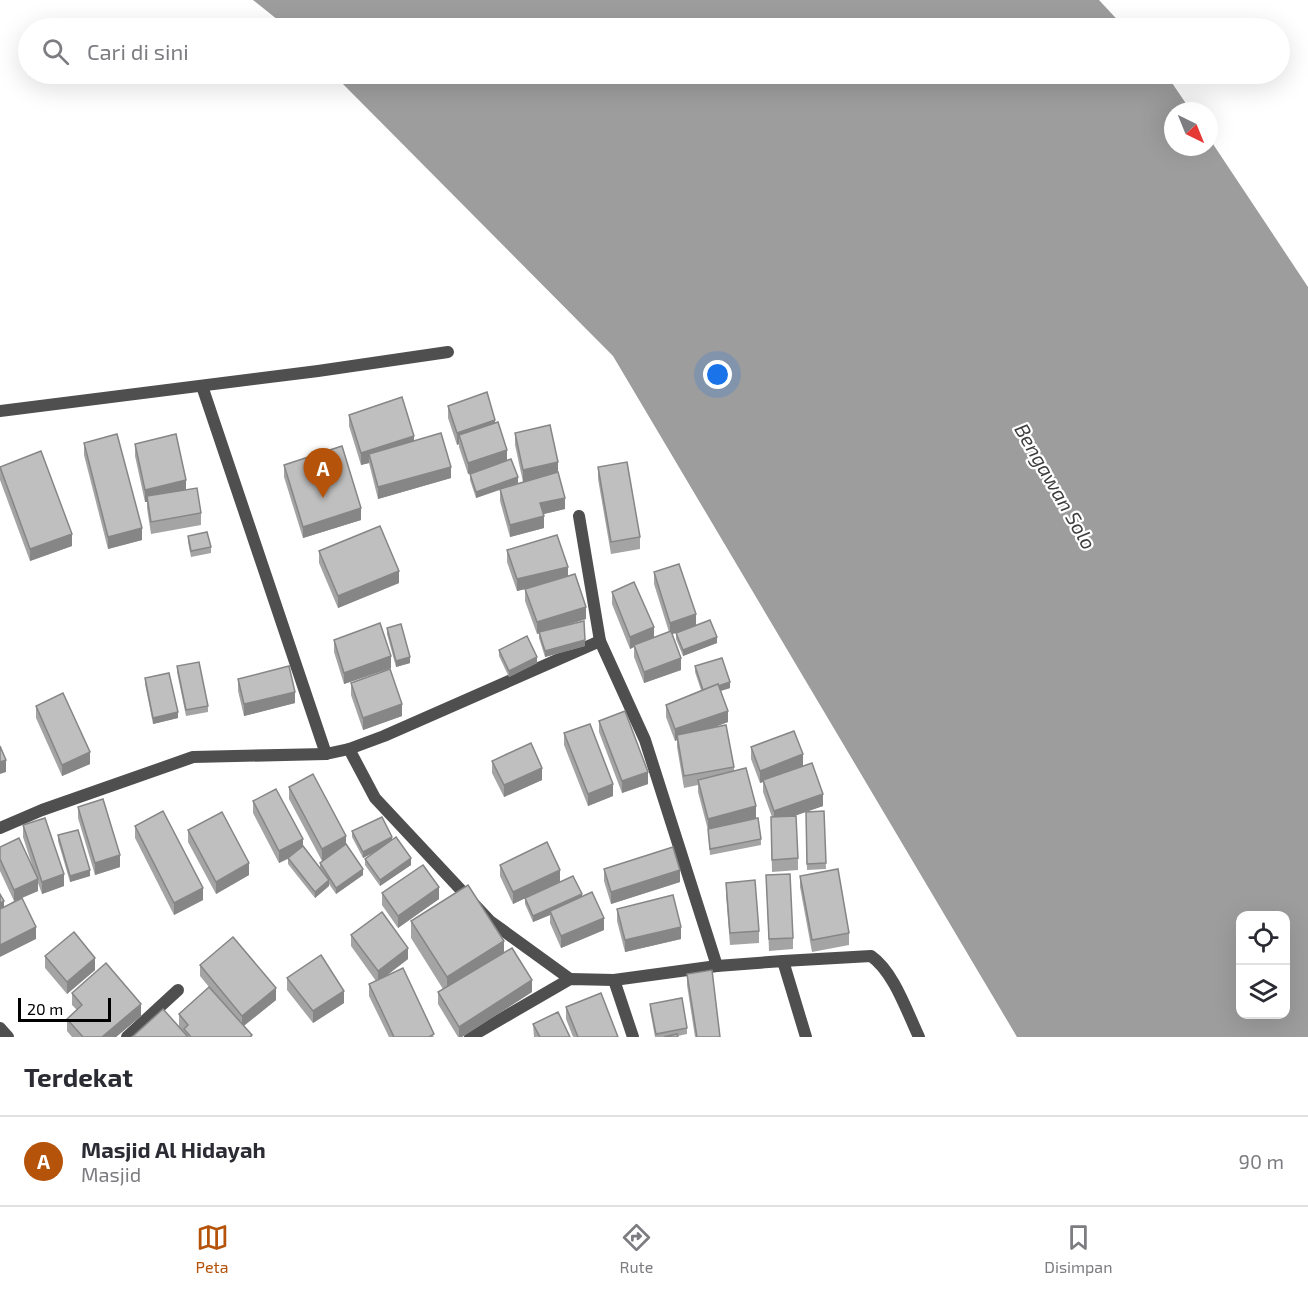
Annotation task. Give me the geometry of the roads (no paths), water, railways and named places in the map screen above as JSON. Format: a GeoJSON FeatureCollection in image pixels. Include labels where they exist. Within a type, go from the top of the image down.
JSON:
{"type":"FeatureCollection","features":[{"type":"Feature","properties":{"kind":"street"},"geometry":{"type":"LineString","coordinates":[[0,411],[318,372],[448,352]]}},
{"type":"Feature","properties":{"kind":"street"},"geometry":{"type":"LineString","coordinates":[[202,386],[326,754]]}},
{"type":"Feature","properties":{"kind":"street"},"geometry":{"type":"LineString","coordinates":[[579,516],[600,641],[645,740],[717,966]]}},
{"type":"Feature","properties":{"kind":"street"},"geometry":{"type":"LineString","coordinates":[[0,828],[42,810],[193,757],[326,754],[349,749],[384,736],[600,641]]}},
{"type":"Feature","properties":{"kind":"street"},"geometry":{"type":"LineString","coordinates":[[349,749],[375,798],[460,890],[490,921],[570,979]]}},
{"type":"Feature","properties":{"kind":"street"},"geometry":{"type":"LineString","coordinates":[[470,1037],[570,979],[614,980],[717,966],[872,956],[881,963],[890,976],[919,1037]]}},
{"type":"Feature","properties":{"kind":"street"},"geometry":{"type":"LineString","coordinates":[[783,961],[806,1037]]}},
{"type":"Feature","properties":{"kind":"street"},"geometry":{"type":"LineString","coordinates":[[614,980],[633,1037]]}},
{"type":"Feature","properties":{"kind":"street"},"geometry":{"type":"LineString","coordinates":[[127,1037],[178,990]]}},
{"type":"Feature","properties":{"kind":"street"},"geometry":{"type":"LineString","coordinates":[[0,1028],[8,1037]]}},
{"type":"Feature","properties":{"kind":"water"},"geometry":{"type":"Polygon","coordinates":[[[253,0],[1099,0],[1116,18],[276,18],[253,0]]]}},
{"type":"Feature","properties":{"kind":"water","name":"Bengawan Solo"},"geometry":{"type":"Polygon","coordinates":[[[343,84],[1173,84],[1185,102],[1164,102],[1164,156],[1218,156],[1218,152],[1308,287],[1308,1037],[1017,1037],[613,356],[343,84]]]}},
{"type":"Feature","properties":{"kind":"place","name":"Masjid Al Hidayah"},"geometry":{"type":"Point","coordinates":[323,498]}}]}
